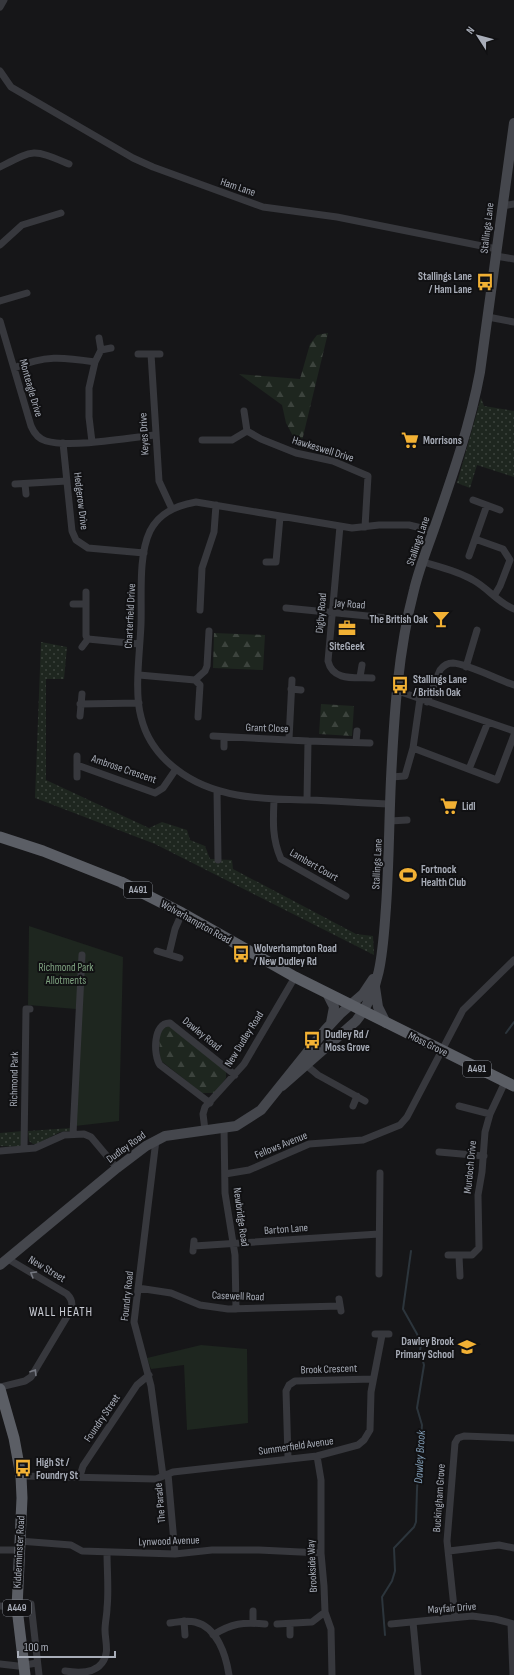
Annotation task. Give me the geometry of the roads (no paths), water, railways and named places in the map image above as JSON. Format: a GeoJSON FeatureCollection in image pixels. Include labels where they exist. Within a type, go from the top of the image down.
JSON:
{"type":"FeatureCollection","features":[{"type":"Feature","properties":{"kind":"highway","name":"Wolverhampton Road"},"geometry":{"type":"LineString","coordinates":[[0,836],[88,868],[121,882],[182,913],[295,977],[364,1011]]}},
{"type":"Feature","properties":{"kind":"highway","name":"Moss Grove"},"geometry":{"type":"LineString","coordinates":[[364,1011],[509,1084]]}},
{"type":"Feature","properties":{"kind":"highway","name":"A449"},"geometry":{"type":"LineString","coordinates":[[0,1388],[14,1438],[21,1476]]}},
{"type":"Feature","properties":{"kind":"highway","name":"Kidderminster Road"},"geometry":{"type":"LineString","coordinates":[[21,1476],[22,1498],[17,1608],[25,1670]]}},
{"type":"Feature","properties":{"kind":"main road","name":"Stallings Lane"},"geometry":{"type":"LineString","coordinates":[[364,1011],[375,987],[384,936],[389,875],[391,777],[405,628],[414,588],[473,411],[488,317],[514,123]]}},
{"type":"Feature","properties":{"kind":"main road","name":"Stallings Lane"},"geometry":{"type":"LineString","coordinates":[[352,1005],[363,994],[379,971]]}},
{"type":"Feature","properties":{"kind":"main road"},"geometry":{"type":"LineString","coordinates":[[375,987],[378,1007],[386,1023]]}},
{"type":"Feature","properties":{"kind":"main road"},"geometry":{"type":"LineString","coordinates":[[327,993],[334,1007],[331,1022]]}},
{"type":"Feature","properties":{"kind":"main road","name":"Dudley Road"},"geometry":{"type":"LineString","coordinates":[[4,1262],[117,1168],[156,1140],[165,1136],[236,1126],[262,1110],[331,1022],[352,1005]]}},
{"type":"Feature","properties":{"kind":"main road","name":"Dudley Road"},"geometry":{"type":"LineString","coordinates":[[282,1086],[356,1021],[364,1011]]}},
{"type":"Feature","properties":{"kind":"street"},"geometry":{"type":"LineString","coordinates":[[0,7],[4,0]]}},
{"type":"Feature","properties":{"kind":"street","name":"Ham Lane"},"geometry":{"type":"LineString","coordinates":[[0,72],[12,87],[118,149],[153,168],[194,183],[266,208],[337,217],[496,253],[514,259]]}},
{"type":"Feature","properties":{"kind":"street"},"geometry":{"type":"LineString","coordinates":[[0,167],[27,153],[35,152],[69,164]]}},
{"type":"Feature","properties":{"kind":"street"},"geometry":{"type":"LineString","coordinates":[[502,206],[514,204]]}},
{"type":"Feature","properties":{"kind":"street"},"geometry":{"type":"LineString","coordinates":[[0,244],[22,225],[61,213]]}},
{"type":"Feature","properties":{"kind":"street"},"geometry":{"type":"LineString","coordinates":[[0,301],[27,294]]}},
{"type":"Feature","properties":{"kind":"street"},"geometry":{"type":"LineString","coordinates":[[488,317],[514,322]]}},
{"type":"Feature","properties":{"kind":"street","name":"Monteagle Drive"},"geometry":{"type":"LineString","coordinates":[[0,321],[32,430],[35,434],[46,441],[63,443],[92,442],[156,435]]}},
{"type":"Feature","properties":{"kind":"street"},"geometry":{"type":"LineString","coordinates":[[92,442],[89,417],[89,388],[95,362],[101,350],[99,338]]}},
{"type":"Feature","properties":{"kind":"street"},"geometry":{"type":"LineString","coordinates":[[101,350],[111,348]]}},
{"type":"Feature","properties":{"kind":"street"},"geometry":{"type":"LineString","coordinates":[[138,354],[160,354]]}},
{"type":"Feature","properties":{"kind":"street","name":"Keyes Drive"},"geometry":{"type":"LineString","coordinates":[[150,354],[159,481],[172,509]]}},
{"type":"Feature","properties":{"kind":"street"},"geometry":{"type":"LineString","coordinates":[[14,368],[45,358],[62,357],[95,362]]}},
{"type":"Feature","properties":{"kind":"street"},"geometry":{"type":"LineString","coordinates":[[202,440],[232,440],[247,432],[244,411]]}},
{"type":"Feature","properties":{"kind":"street","name":"Hawkeswell Drive"},"geometry":{"type":"LineString","coordinates":[[247,432],[296,454],[333,461],[368,476],[365,527]]}},
{"type":"Feature","properties":{"kind":"street","name":"Hedgerow Drive"},"geometry":{"type":"LineString","coordinates":[[63,443],[72,531],[80,544],[88,548],[144,553]]}},
{"type":"Feature","properties":{"kind":"street"},"geometry":{"type":"LineString","coordinates":[[15,484],[67,481]]}},
{"type":"Feature","properties":{"kind":"street"},"geometry":{"type":"LineString","coordinates":[[25,484],[26,494]]}},
{"type":"Feature","properties":{"kind":"street"},"geometry":{"type":"LineString","coordinates":[[473,500],[500,510]]}},
{"type":"Feature","properties":{"kind":"street","name":"Charterfield Drive"},"geometry":{"type":"LineString","coordinates":[[390,804],[274,800],[217,790],[194,781],[162,757],[151,742],[144,728],[139,703],[139,644],[144,553],[149,532],[154,524],[165,513],[185,504],[196,502],[352,528],[410,525],[434,531]]}},
{"type":"Feature","properties":{"kind":"street"},"geometry":{"type":"LineString","coordinates":[[200,610],[202,568],[214,532],[216,505]]}},
{"type":"Feature","properties":{"kind":"street"},"geometry":{"type":"LineString","coordinates":[[469,556],[486,505]]}},
{"type":"Feature","properties":{"kind":"street"},"geometry":{"type":"LineString","coordinates":[[266,562],[276,562],[280,517]]}},
{"type":"Feature","properties":{"kind":"street","name":"Digby Road"},"geometry":{"type":"LineString","coordinates":[[340,526],[332,614],[330,666],[336,674],[342,677],[372,678]]}},
{"type":"Feature","properties":{"kind":"street"},"geometry":{"type":"LineString","coordinates":[[475,538],[503,549],[509,556],[511,565],[494,596]]}},
{"type":"Feature","properties":{"kind":"street"},"geometry":{"type":"LineString","coordinates":[[423,562],[460,573],[474,580],[494,596],[514,609]]}},
{"type":"Feature","properties":{"kind":"street"},"geometry":{"type":"LineString","coordinates":[[86,592],[86,636],[88,639]]}},
{"type":"Feature","properties":{"kind":"street"},"geometry":{"type":"LineString","coordinates":[[73,604],[86,604]]}},
{"type":"Feature","properties":{"kind":"street","name":"Jay Road"},"geometry":{"type":"LineString","coordinates":[[286,608],[332,614],[388,618]]}},
{"type":"Feature","properties":{"kind":"street"},"geometry":{"type":"LineString","coordinates":[[195,680],[205,671],[207,666],[209,630]]}},
{"type":"Feature","properties":{"kind":"street"},"geometry":{"type":"LineString","coordinates":[[466,667],[477,630]]}},
{"type":"Feature","properties":{"kind":"street"},"geometry":{"type":"LineString","coordinates":[[88,639],[139,644]]}},
{"type":"Feature","properties":{"kind":"street"},"geometry":{"type":"LineString","coordinates":[[82,647],[88,639]]}},
{"type":"Feature","properties":{"kind":"street"},"geometry":{"type":"LineString","coordinates":[[427,702],[442,667],[452,663],[514,685]]}},
{"type":"Feature","properties":{"kind":"street"},"geometry":{"type":"LineString","coordinates":[[360,677],[362,665]]}},
{"type":"Feature","properties":{"kind":"street"},"geometry":{"type":"LineString","coordinates":[[139,675],[195,680],[200,685],[198,717]]}},
{"type":"Feature","properties":{"kind":"street"},"geometry":{"type":"LineString","coordinates":[[289,739],[292,680]]}},
{"type":"Feature","properties":{"kind":"street"},"geometry":{"type":"LineString","coordinates":[[291,689],[301,690]]}},
{"type":"Feature","properties":{"kind":"street"},"geometry":{"type":"LineString","coordinates":[[398,691],[514,731]]}},
{"type":"Feature","properties":{"kind":"street"},"geometry":{"type":"LineString","coordinates":[[80,716],[82,694]]}},
{"type":"Feature","properties":{"kind":"street"},"geometry":{"type":"LineString","coordinates":[[391,777],[405,776],[413,748],[420,699]]}},
{"type":"Feature","properties":{"kind":"street"},"geometry":{"type":"LineString","coordinates":[[80,704],[139,703]]}},
{"type":"Feature","properties":{"kind":"street"},"geometry":{"type":"LineString","coordinates":[[469,769],[488,722]]}},
{"type":"Feature","properties":{"kind":"street"},"geometry":{"type":"LineString","coordinates":[[356,742],[357,731]]}},
{"type":"Feature","properties":{"kind":"street"},"geometry":{"type":"LineString","coordinates":[[413,748],[497,780],[514,735]]}},
{"type":"Feature","properties":{"kind":"street","name":"Grant Close"},"geometry":{"type":"LineString","coordinates":[[213,736],[370,743]]}},
{"type":"Feature","properties":{"kind":"street"},"geometry":{"type":"LineString","coordinates":[[224,737],[224,748]]}},
{"type":"Feature","properties":{"kind":"street"},"geometry":{"type":"LineString","coordinates":[[307,800],[308,741]]}},
{"type":"Feature","properties":{"kind":"street"},"geometry":{"type":"LineString","coordinates":[[77,756],[77,777]]}},
{"type":"Feature","properties":{"kind":"street","name":"Ambrose Crescent"},"geometry":{"type":"LineString","coordinates":[[77,765],[155,793],[164,788],[176,769]]}},
{"type":"Feature","properties":{"kind":"street"},"geometry":{"type":"LineString","coordinates":[[217,790],[218,860]]}},
{"type":"Feature","properties":{"kind":"street","name":"Lambert Court"},"geometry":{"type":"LineString","coordinates":[[274,800],[273,830],[276,848],[281,859],[346,896]]}},
{"type":"Feature","properties":{"kind":"street"},"geometry":{"type":"LineString","coordinates":[[390,821],[406,820]]}},
{"type":"Feature","properties":{"kind":"street"},"geometry":{"type":"LineString","coordinates":[[169,954],[175,929],[182,913]]}},
{"type":"Feature","properties":{"kind":"street"},"geometry":{"type":"LineString","coordinates":[[157,951],[180,958]]}},
{"type":"Feature","properties":{"kind":"street"},"geometry":{"type":"LineString","coordinates":[[73,1134],[82,955]]}},
{"type":"Feature","properties":{"kind":"street","name":"Fellows Avenue"},"geometry":{"type":"LineString","coordinates":[[225,1174],[249,1170],[309,1144],[363,1140],[400,1125],[408,1117],[466,1006],[514,960]]}},
{"type":"Feature","properties":{"kind":"street","name":"New Dudley Road"},"geometry":{"type":"LineString","coordinates":[[205,1130],[203,1114],[205,1107],[244,1064],[295,977]]}},
{"type":"Feature","properties":{"kind":"street","name":"Richmond Park"},"geometry":{"type":"LineString","coordinates":[[24,1149],[26,1009]]}},
{"type":"Feature","properties":{"kind":"street","name":"Dawley Road"},"geometry":{"type":"LineString","coordinates":[[210,1103],[160,1065],[157,1060],[156,1040],[158,1030],[162,1025],[166,1022],[170,1023],[235,1075]]}},
{"type":"Feature","properties":{"kind":"street"},"geometry":{"type":"LineString","coordinates":[[306,1065],[318,1075],[365,1101]]}},
{"type":"Feature","properties":{"kind":"street","name":"Murdoch Drive"},"geometry":{"type":"LineString","coordinates":[[448,1255],[459,1256],[472,1254],[479,1248],[478,1195],[484,1156],[485,1132],[490,1114],[509,1084]]}},
{"type":"Feature","properties":{"kind":"street"},"geometry":{"type":"LineString","coordinates":[[353,1106],[357,1096]]}},
{"type":"Feature","properties":{"kind":"street"},"geometry":{"type":"LineString","coordinates":[[459,1106],[490,1114]]}},
{"type":"Feature","properties":{"kind":"street","name":"Newbridge Road"},"geometry":{"type":"LineString","coordinates":[[224,1128],[227,1215],[234,1244],[237,1283],[236,1309]]}},
{"type":"Feature","properties":{"kind":"street"},"geometry":{"type":"LineString","coordinates":[[0,1151],[35,1148],[54,1139],[73,1134],[84,1134],[91,1137],[117,1168]]}},
{"type":"Feature","properties":{"kind":"street","name":"Foundry Road"},"geometry":{"type":"LineString","coordinates":[[156,1140],[134,1322],[149,1375],[166,1475]]}},
{"type":"Feature","properties":{"kind":"street"},"geometry":{"type":"LineString","coordinates":[[439,1152],[484,1156]]}},
{"type":"Feature","properties":{"kind":"street"},"geometry":{"type":"LineString","coordinates":[[379,1274],[380,1173]]}},
{"type":"Feature","properties":{"kind":"street","name":"Barton Lane"},"geometry":{"type":"LineString","coordinates":[[194,1246],[379,1234]]}},
{"type":"Feature","properties":{"kind":"street"},"geometry":{"type":"LineString","coordinates":[[459,1256],[460,1276]]}},
{"type":"Feature","properties":{"kind":"street","name":"New Street"},"geometry":{"type":"LineString","coordinates":[[0,1388],[25,1381],[31,1377],[71,1310],[72,1304],[71,1299],[67,1294],[4,1262]]}},
{"type":"Feature","properties":{"kind":"street","name":"Casewell Road"},"geometry":{"type":"LineString","coordinates":[[138,1288],[172,1293],[200,1305],[236,1309],[340,1305]]}},
{"type":"Feature","properties":{"kind":"street","name":"Summerfield Avenue"},"geometry":{"type":"LineString","coordinates":[[166,1475],[288,1458],[317,1456],[358,1445],[368,1436],[372,1420],[370,1405],[373,1379],[382,1334]]}},
{"type":"Feature","properties":{"kind":"street","name":"Foundry Street"},"geometry":{"type":"LineString","coordinates":[[80,1476],[83,1466],[138,1385],[149,1375]]}},
{"type":"Feature","properties":{"kind":"street","name":"Brook Crescent"},"geometry":{"type":"LineString","coordinates":[[288,1458],[286,1392],[289,1385],[295,1382],[373,1379]]}},
{"type":"Feature","properties":{"kind":"street","name":"Buckingham Grove"},"geometry":{"type":"LineString","coordinates":[[455,1617],[448,1551],[450,1499],[455,1443],[458,1438],[464,1436],[514,1438]]}},
{"type":"Feature","properties":{"kind":"street","name":"Brookside Way"},"geometry":{"type":"LineString","coordinates":[[317,1456],[321,1480],[321,1553],[325,1612],[331,1629],[332,1675]]}},
{"type":"Feature","properties":{"kind":"street"},"geometry":{"type":"LineString","coordinates":[[21,1476],[80,1476],[147,1479],[166,1475]]}},
{"type":"Feature","properties":{"kind":"street","name":"The Parade"},"geometry":{"type":"LineString","coordinates":[[166,1475],[175,1554]]}},
{"type":"Feature","properties":{"kind":"street","name":"Lynwood Avenue"},"geometry":{"type":"LineString","coordinates":[[0,1550],[19,1546],[71,1545],[82,1551],[107,1552],[175,1554],[212,1550],[251,1550],[321,1553]]}},
{"type":"Feature","properties":{"kind":"street"},"geometry":{"type":"LineString","coordinates":[[448,1551],[499,1545],[514,1548]]}},
{"type":"Feature","properties":{"kind":"street"},"geometry":{"type":"LineString","coordinates":[[66,1671],[77,1674],[97,1668],[105,1658],[107,1652],[105,1631],[107,1608],[107,1552]]}},
{"type":"Feature","properties":{"kind":"street"},"geometry":{"type":"LineString","coordinates":[[31,1604],[39,1675]]}},
{"type":"Feature","properties":{"kind":"street"},"geometry":{"type":"LineString","coordinates":[[0,1606],[17,1608]]}},
{"type":"Feature","properties":{"kind":"street"},"geometry":{"type":"LineString","coordinates":[[253,1611],[253,1623]]}},
{"type":"Feature","properties":{"kind":"street"},"geometry":{"type":"LineString","coordinates":[[278,1624],[312,1622],[325,1612]]}},
{"type":"Feature","properties":{"kind":"street","name":"Mayfair Drive"},"geometry":{"type":"LineString","coordinates":[[391,1624],[455,1617],[484,1617],[512,1624]]}},
{"type":"Feature","properties":{"kind":"street"},"geometry":{"type":"LineString","coordinates":[[170,1623],[184,1621],[195,1622],[204,1626],[221,1646],[229,1675]]}},
{"type":"Feature","properties":{"kind":"street"},"geometry":{"type":"LineString","coordinates":[[184,1621],[185,1635]]}},
{"type":"Feature","properties":{"kind":"street"},"geometry":{"type":"LineString","coordinates":[[413,1622],[418,1675]]}},
{"type":"Feature","properties":{"kind":"street"},"geometry":{"type":"LineString","coordinates":[[213,1635],[226,1626],[239,1623],[265,1624]]}},
{"type":"Feature","properties":{"kind":"street"},"geometry":{"type":"LineString","coordinates":[[290,1624],[290,1635]]}},
{"type":"Feature","properties":{"kind":"street"},"geometry":{"type":"LineString","coordinates":[[512,1624],[513,1675]]}},
{"type":"Feature","properties":{"kind":"street"},"geometry":{"type":"LineString","coordinates":[[0,1664],[25,1670],[37,1663]]}},
{"type":"Feature","properties":{"kind":"waterway","name":"Dawley Brook"},"geometry":{"type":"LineString","coordinates":[[506,1033],[514,1022]]}},
{"type":"Feature","properties":{"kind":"waterway","name":"Dawley Brook"},"geometry":{"type":"LineString","coordinates":[[385,1635],[382,1597],[392,1581],[395,1571],[394,1548],[414,1527],[416,1522],[422,1425],[417,1408],[424,1365],[420,1351],[421,1344],[403,1309],[411,1251]]}},
{"type":"Feature","properties":{"kind":"place","name":"Stallings Lane / Ham Lane"},"geometry":{"type":"Point","coordinates":[485,282]}},
{"type":"Feature","properties":{"kind":"place","name":"Morrisons"},"geometry":{"type":"Point","coordinates":[410,440]}},
{"type":"Feature","properties":{"kind":"place","name":"The British Oak"},"geometry":{"type":"Point","coordinates":[441,619]}},
{"type":"Feature","properties":{"kind":"place","name":"SiteGeek"},"geometry":{"type":"Point","coordinates":[347,628]}},
{"type":"Feature","properties":{"kind":"place","name":"Stallings Lane / British Oak"},"geometry":{"type":"Point","coordinates":[400,685]}},
{"type":"Feature","properties":{"kind":"place","name":"Lidl"},"geometry":{"type":"Point","coordinates":[449,806]}},
{"type":"Feature","properties":{"kind":"place","name":"Fortnock Health Club"},"geometry":{"type":"Point","coordinates":[408,875]}},
{"type":"Feature","properties":{"kind":"place","name":"Wolverhampton Road / New Dudley Rd"},"geometry":{"type":"Point","coordinates":[241,954]}},
{"type":"Feature","properties":{"kind":"place","name":"Dudley Rd / Moss Grove"},"geometry":{"type":"Point","coordinates":[312,1040]}},
{"type":"Feature","properties":{"kind":"place","name":"Dawley Brook Primary School"},"geometry":{"type":"Point","coordinates":[467,1347]}},
{"type":"Feature","properties":{"kind":"place","name":"High St / Foundry St"},"geometry":{"type":"Point","coordinates":[23,1468]}},
{"type":"Feature","properties":{"kind":"district","name":"WALL HEATH"},"geometry":{"type":"Point","coordinates":[61,1312]}},
{"type":"Feature","properties":{"kind":"park label","name":"Richmond Park Allotments"},"geometry":{"type":"Point","coordinates":[66,973]}}]}
